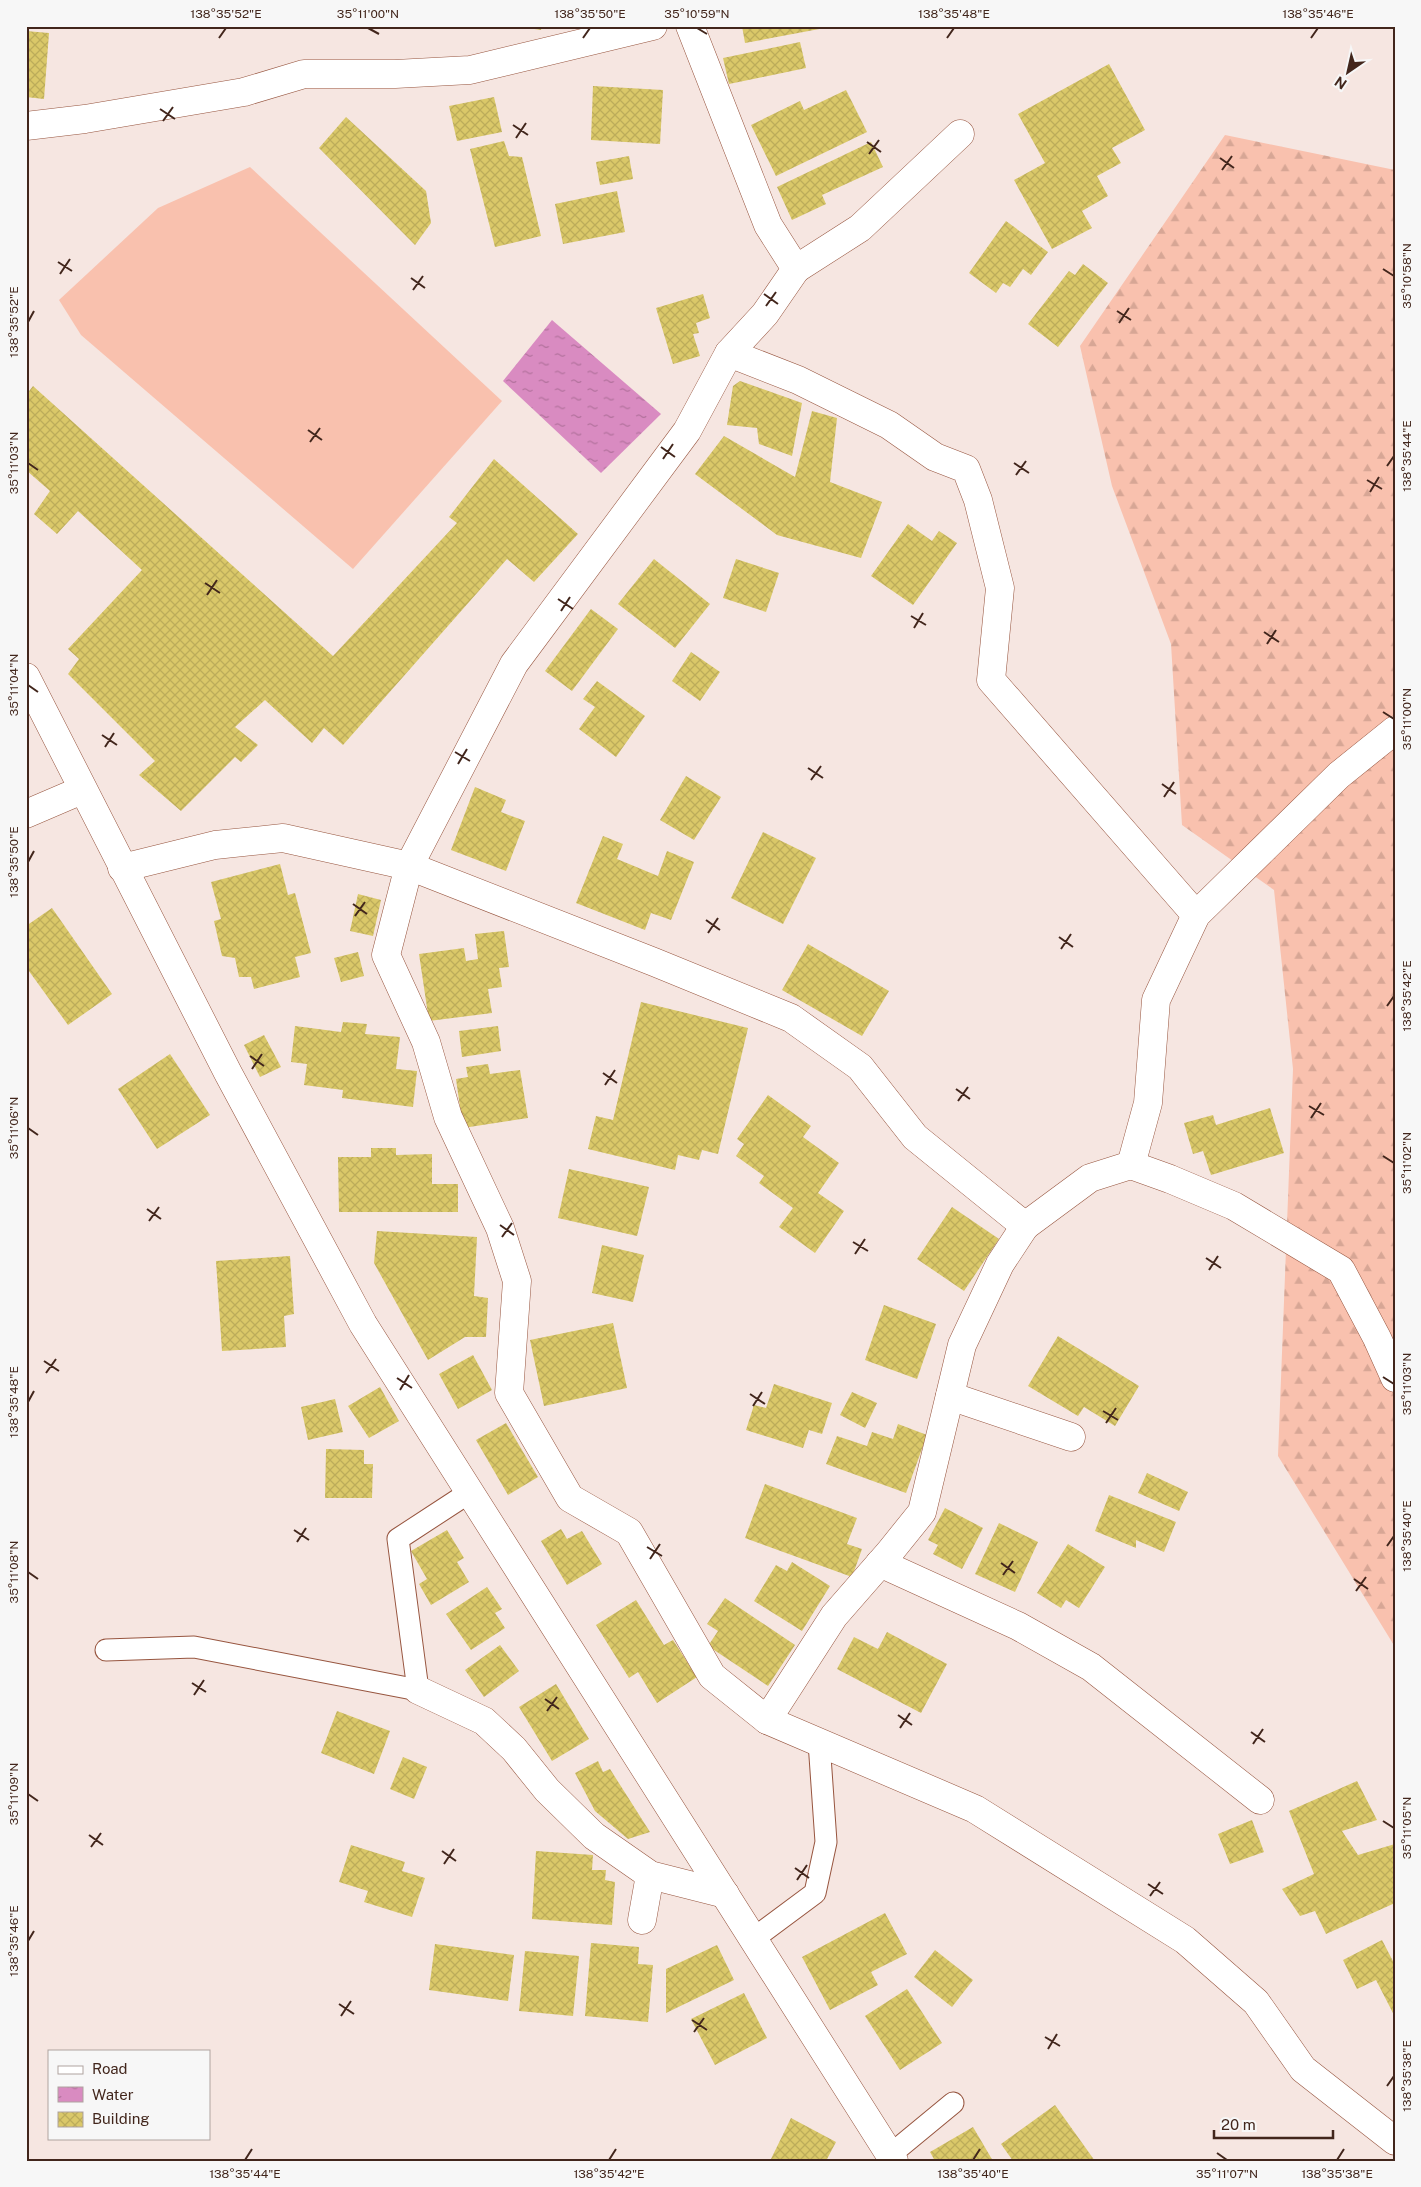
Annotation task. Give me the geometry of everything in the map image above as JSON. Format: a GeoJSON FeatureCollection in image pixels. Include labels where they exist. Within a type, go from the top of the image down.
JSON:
{"type":"FeatureCollection","features":[{"type":"Feature","properties":{"kind":"street"},"geometry":{"type":"LineString","coordinates":[[26,126],[85,119],[244,92],[304,74],[395,74],[470,70],[653,26]]}},
{"type":"Feature","properties":{"kind":"street"},"geometry":{"type":"LineString","coordinates":[[690,26],[768,225],[796,269]]}},
{"type":"Feature","properties":{"kind":"street"},"geometry":{"type":"LineString","coordinates":[[960,134],[860,228],[796,269],[765,314],[729,353],[687,430],[514,664],[409,866],[386,955],[426,1042],[448,1117],[500,1228],[517,1281],[509,1393],[570,1498],[630,1532],[712,1676],[768,1720],[975,1809],[1185,1940],[1256,2002],[1303,2069],[1395,2141]]}},
{"type":"Feature","properties":{"kind":"street"},"geometry":{"type":"LineString","coordinates":[[729,353],[806,384],[889,425],[935,457],[966,469],[978,500],[1000,588],[991,680],[1196,915]]}},
{"type":"Feature","properties":{"kind":"street"},"geometry":{"type":"LineString","coordinates":[[26,678],[228,1072],[363,1324],[892,2158]]}},
{"type":"Feature","properties":{"kind":"street"},"geometry":{"type":"LineString","coordinates":[[1132,1165],[1148,1103],[1156,1000],[1196,915],[1339,776],[1395,730]]}},
{"type":"Feature","properties":{"kind":"street"},"geometry":{"type":"LineString","coordinates":[[26,814],[82,790]]}},
{"type":"Feature","properties":{"kind":"street"},"geometry":{"type":"LineString","coordinates":[[122,868],[215,845],[283,838],[409,866],[654,962],[791,1018],[860,1067],[915,1137],[1025,1226]]}},
{"type":"Feature","properties":{"kind":"street"},"geometry":{"type":"LineString","coordinates":[[768,1720],[834,1616],[922,1512],[962,1346],[1000,1264],[1025,1226],[1090,1178],[1132,1165],[1234,1206],[1340,1270],[1377,1338],[1395,1378]]}},
{"type":"Feature","properties":{"kind":"street"},"geometry":{"type":"LineString","coordinates":[[950,1396],[1072,1436]]}},
{"type":"Feature","properties":{"kind":"street"},"geometry":{"type":"LineString","coordinates":[[880,1563],[1018,1626],[1091,1667],[1260,1800]]}},
{"type":"Feature","properties":{"kind":"street"},"geometry":{"type":"LineString","coordinates":[[418,1690],[484,1720],[514,1749],[548,1790],[594,1836],[650,1875],[725,1894]]}},
{"type":"Feature","properties":{"kind":"street"},"geometry":{"type":"LineString","coordinates":[[642,1920],[650,1875]]}},
{"type":"Feature","properties":{"kind":"lane"},"geometry":{"type":"LineString","coordinates":[[106,1650],[194,1647],[418,1690],[398,1538],[470,1492]]}},
{"type":"Feature","properties":{"kind":"lane"},"geometry":{"type":"LineString","coordinates":[[753,1939],[815,1893],[826,1842],[819,1742]]}},
{"type":"Feature","properties":{"kind":"lane"},"geometry":{"type":"LineString","coordinates":[[892,2158],[953,2103]]}},
{"type":"Feature","properties":{"kind":"green space"},"geometry":{"type":"Polygon","coordinates":[[[1225,135],[1395,170],[1395,1647],[1278,1456],[1293,1069],[1274,890],[1182,825],[1171,644],[1112,486],[1080,346],[1225,135]]]}},
{"type":"Feature","properties":{"kind":"green space"},"geometry":{"type":"Polygon","coordinates":[[[250,167],[502,401],[353,569],[81,335],[59,300],[158,208],[250,167]]]}},
{"type":"Feature","properties":{"kind":"water"},"geometry":{"type":"Polygon","coordinates":[[[552,320],[661,414],[601,473],[503,381],[552,320]]]}},
{"type":"Feature","properties":{"kind":"building"},"geometry":{"type":"Polygon","coordinates":[[[514,26],[542,26],[541,30],[514,26]]]}},
{"type":"Feature","properties":{"kind":"building"},"geometry":{"type":"Polygon","coordinates":[[[742,26],[830,26],[830,27],[745,43],[742,26]]]}},
{"type":"Feature","properties":{"kind":"building"},"geometry":{"type":"Polygon","coordinates":[[[26,31],[49,33],[44,99],[26,97],[26,31]]]}},
{"type":"Feature","properties":{"kind":"building"},"geometry":{"type":"Polygon","coordinates":[[[800,42],[806,68],[729,84],[723,58],[800,42]]]}},
{"type":"Feature","properties":{"kind":"building"},"geometry":{"type":"Polygon","coordinates":[[[1109,64],[1145,130],[1112,148],[1121,163],[1097,176],[1108,196],[1082,211],[1092,228],[1052,249],[1014,180],[1045,163],[1018,114],[1109,64]]]}},
{"type":"Feature","properties":{"kind":"building"},"geometry":{"type":"Polygon","coordinates":[[[593,86],[663,90],[660,144],[591,140],[593,86]]]}},
{"type":"Feature","properties":{"kind":"building"},"geometry":{"type":"Polygon","coordinates":[[[846,90],[867,132],[776,176],[751,125],[800,101],[804,110],[846,90]]]}},
{"type":"Feature","properties":{"kind":"building"},"geometry":{"type":"Polygon","coordinates":[[[494,97],[502,132],[457,141],[449,106],[494,97]]]}},
{"type":"Feature","properties":{"kind":"building"},"geometry":{"type":"Polygon","coordinates":[[[346,117],[426,191],[431,223],[415,245],[319,148],[346,117]]]}},
{"type":"Feature","properties":{"kind":"building"},"geometry":{"type":"Polygon","coordinates":[[[504,141],[509,156],[522,157],[541,236],[495,247],[470,149],[504,141]]]}},
{"type":"Feature","properties":{"kind":"building"},"geometry":{"type":"Polygon","coordinates":[[[871,142],[883,167],[822,195],[826,204],[792,220],[777,187],[871,142]]]}},
{"type":"Feature","properties":{"kind":"building"},"geometry":{"type":"Polygon","coordinates":[[[629,156],[633,179],[600,185],[596,162],[629,156]]]}},
{"type":"Feature","properties":{"kind":"building"},"geometry":{"type":"Polygon","coordinates":[[[617,191],[625,232],[563,244],[555,204],[617,191]]]}},
{"type":"Feature","properties":{"kind":"building"},"geometry":{"type":"Polygon","coordinates":[[[1006,221],[1048,252],[1031,275],[1023,269],[1010,287],[1003,283],[996,293],[969,273],[1006,221]]]}},
{"type":"Feature","properties":{"kind":"building"},"geometry":{"type":"Polygon","coordinates":[[[1083,264],[1108,283],[1058,347],[1028,324],[1069,271],[1075,275],[1083,264]]]}},
{"type":"Feature","properties":{"kind":"building"},"geometry":{"type":"Polygon","coordinates":[[[703,294],[710,318],[696,323],[699,333],[693,334],[700,356],[673,364],[656,308],[703,294]]]}},
{"type":"Feature","properties":{"kind":"building"},"geometry":{"type":"Polygon","coordinates":[[[740,381],[802,403],[792,456],[759,444],[757,428],[727,425],[733,386],[740,381]]]}},
{"type":"Feature","properties":{"kind":"building"},"geometry":{"type":"Polygon","coordinates":[[[33,386],[333,656],[457,523],[449,517],[494,459],[578,534],[534,582],[507,559],[343,745],[324,728],[312,743],[265,700],[235,727],[258,745],[241,762],[235,757],[181,811],[139,775],[155,761],[68,674],[79,659],[68,649],[142,570],[78,511],[57,534],[34,514],[50,491],[26,470],[26,395],[33,386]]]}},
{"type":"Feature","properties":{"kind":"building"},"geometry":{"type":"Polygon","coordinates":[[[812,411],[837,418],[830,482],[882,502],[861,558],[777,535],[695,474],[724,436],[795,477],[812,411]]]}},
{"type":"Feature","properties":{"kind":"building"},"geometry":{"type":"Polygon","coordinates":[[[908,524],[932,541],[939,531],[957,543],[913,605],[871,576],[908,524]]]}},
{"type":"Feature","properties":{"kind":"building"},"geometry":{"type":"Polygon","coordinates":[[[654,559],[710,604],[675,648],[618,604],[654,559]]]}},
{"type":"Feature","properties":{"kind":"building"},"geometry":{"type":"Polygon","coordinates":[[[736,559],[779,573],[766,612],[723,598],[736,559]]]}},
{"type":"Feature","properties":{"kind":"building"},"geometry":{"type":"Polygon","coordinates":[[[591,609],[618,629],[572,691],[545,671],[591,609]]]}},
{"type":"Feature","properties":{"kind":"building"},"geometry":{"type":"Polygon","coordinates":[[[691,652],[720,672],[700,701],[672,681],[691,652]]]}},
{"type":"Feature","properties":{"kind":"building"},"geometry":{"type":"Polygon","coordinates":[[[597,681],[645,716],[616,757],[579,729],[595,707],[583,699],[597,681]]]}},
{"type":"Feature","properties":{"kind":"building"},"geometry":{"type":"Polygon","coordinates":[[[686,776],[721,797],[694,840],[660,820],[686,776]]]}},
{"type":"Feature","properties":{"kind":"building"},"geometry":{"type":"Polygon","coordinates":[[[475,787],[506,800],[501,812],[525,821],[506,871],[451,850],[475,787]]]}},
{"type":"Feature","properties":{"kind":"building"},"geometry":{"type":"Polygon","coordinates":[[[763,832],[816,858],[783,924],[731,898],[763,832]]]}},
{"type":"Feature","properties":{"kind":"building"},"geometry":{"type":"Polygon","coordinates":[[[603,836],[623,844],[617,859],[658,876],[667,851],[694,862],[671,920],[651,913],[645,930],[576,903],[603,836]]]}},
{"type":"Feature","properties":{"kind":"building"},"geometry":{"type":"Polygon","coordinates":[[[280,864],[288,895],[295,893],[311,953],[295,957],[300,977],[254,989],[251,977],[239,977],[235,958],[222,956],[214,921],[221,919],[211,882],[280,864]]]}},
{"type":"Feature","properties":{"kind":"building"},"geometry":{"type":"Polygon","coordinates":[[[358,894],[381,900],[373,936],[350,931],[358,894]]]}},
{"type":"Feature","properties":{"kind":"building"},"geometry":{"type":"Polygon","coordinates":[[[52,908],[112,994],[68,1025],[26,967],[26,926],[52,908]]]}},
{"type":"Feature","properties":{"kind":"building"},"geometry":{"type":"Polygon","coordinates":[[[504,931],[509,967],[499,968],[502,987],[488,989],[492,1013],[429,1021],[419,954],[464,948],[466,961],[478,959],[475,934],[504,931]]]}},
{"type":"Feature","properties":{"kind":"building"},"geometry":{"type":"Polygon","coordinates":[[[808,944],[889,991],[862,1036],[782,990],[808,944]]]}},
{"type":"Feature","properties":{"kind":"building"},"geometry":{"type":"Polygon","coordinates":[[[358,952],[364,976],[341,982],[334,958],[358,952]]]}},
{"type":"Feature","properties":{"kind":"building"},"geometry":{"type":"Polygon","coordinates":[[[641,1002],[748,1028],[718,1154],[702,1150],[699,1160],[678,1155],[675,1170],[588,1149],[596,1116],[613,1120],[641,1002]]]}},
{"type":"Feature","properties":{"kind":"building"},"geometry":{"type":"Polygon","coordinates":[[[343,1022],[367,1024],[365,1034],[400,1037],[396,1069],[417,1071],[413,1107],[342,1098],[343,1090],[304,1085],[307,1064],[291,1062],[295,1026],[341,1032],[343,1022]]]}},
{"type":"Feature","properties":{"kind":"building"},"geometry":{"type":"Polygon","coordinates":[[[498,1026],[501,1051],[462,1057],[459,1031],[498,1026]]]}},
{"type":"Feature","properties":{"kind":"building"},"geometry":{"type":"Polygon","coordinates":[[[264,1035],[281,1067],[260,1077],[244,1045],[264,1035]]]}},
{"type":"Feature","properties":{"kind":"building"},"geometry":{"type":"Polygon","coordinates":[[[170,1054],[210,1115],[157,1149],[118,1089],[170,1054]]]}},
{"type":"Feature","properties":{"kind":"building"},"geometry":{"type":"Polygon","coordinates":[[[488,1064],[490,1074],[520,1070],[528,1118],[463,1128],[456,1079],[468,1077],[466,1067],[488,1064]]]}},
{"type":"Feature","properties":{"kind":"building"},"geometry":{"type":"Polygon","coordinates":[[[768,1095],[811,1126],[803,1137],[839,1163],[818,1193],[844,1211],[815,1253],[779,1227],[793,1208],[759,1183],[764,1176],[736,1156],[744,1144],[737,1139],[768,1095]]]}},
{"type":"Feature","properties":{"kind":"building"},"geometry":{"type":"Polygon","coordinates":[[[1270,1108],[1284,1153],[1211,1175],[1203,1151],[1193,1154],[1184,1123],[1213,1115],[1216,1125],[1270,1108]]]}},
{"type":"Feature","properties":{"kind":"building"},"geometry":{"type":"Polygon","coordinates":[[[371,1148],[396,1148],[396,1155],[432,1154],[432,1184],[458,1184],[458,1212],[339,1212],[338,1157],[371,1157],[371,1148]]]}},
{"type":"Feature","properties":{"kind":"building"},"geometry":{"type":"Polygon","coordinates":[[[569,1169],[649,1187],[637,1236],[558,1218],[569,1169]]]}},
{"type":"Feature","properties":{"kind":"building"},"geometry":{"type":"Polygon","coordinates":[[[952,1207],[999,1239],[964,1291],[917,1259],[952,1207]]]}},
{"type":"Feature","properties":{"kind":"building"},"geometry":{"type":"Polygon","coordinates":[[[377,1231],[477,1237],[474,1296],[488,1298],[486,1337],[465,1337],[428,1360],[374,1263],[377,1231]]]}},
{"type":"Feature","properties":{"kind":"building"},"geometry":{"type":"Polygon","coordinates":[[[602,1245],[644,1255],[633,1302],[592,1293],[602,1245]]]}},
{"type":"Feature","properties":{"kind":"building"},"geometry":{"type":"Polygon","coordinates":[[[290,1256],[294,1314],[284,1316],[286,1347],[222,1351],[216,1261],[290,1256]]]}},
{"type":"Feature","properties":{"kind":"building"},"geometry":{"type":"Polygon","coordinates":[[[884,1305],[936,1324],[917,1379],[865,1360],[884,1305]]]}},
{"type":"Feature","properties":{"kind":"building"},"geometry":{"type":"Polygon","coordinates":[[[613,1323],[627,1388],[544,1406],[530,1340],[613,1323]]]}},
{"type":"Feature","properties":{"kind":"building"},"geometry":{"type":"Polygon","coordinates":[[[1058,1336],[1139,1386],[1115,1426],[1084,1407],[1078,1416],[1028,1386],[1058,1336]]]}},
{"type":"Feature","properties":{"kind":"building"},"geometry":{"type":"Polygon","coordinates":[[[473,1355],[492,1390],[458,1409],[439,1374],[473,1355]]]}},
{"type":"Feature","properties":{"kind":"building"},"geometry":{"type":"Polygon","coordinates":[[[774,1384],[832,1403],[822,1434],[809,1430],[803,1448],[746,1430],[754,1405],[766,1408],[774,1384]]]}},
{"type":"Feature","properties":{"kind":"building"},"geometry":{"type":"Polygon","coordinates":[[[380,1387],[399,1421],[369,1438],[348,1406],[380,1387]]]}},
{"type":"Feature","properties":{"kind":"building"},"geometry":{"type":"Polygon","coordinates":[[[852,1392],[877,1403],[865,1428],[840,1415],[852,1392]]]}},
{"type":"Feature","properties":{"kind":"building"},"geometry":{"type":"Polygon","coordinates":[[[335,1399],[343,1432],[308,1440],[301,1407],[335,1399]]]}},
{"type":"Feature","properties":{"kind":"building"},"geometry":{"type":"Polygon","coordinates":[[[506,1423],[538,1477],[508,1495],[476,1440],[506,1423]]]}},
{"type":"Feature","properties":{"kind":"building"},"geometry":{"type":"Polygon","coordinates":[[[898,1424],[927,1435],[906,1493],[826,1464],[837,1436],[867,1446],[872,1432],[893,1439],[898,1424]]]}},
{"type":"Feature","properties":{"kind":"building"},"geometry":{"type":"Polygon","coordinates":[[[326,1449],[364,1450],[364,1464],[373,1464],[372,1498],[325,1498],[326,1449]]]}},
{"type":"Feature","properties":{"kind":"building"},"geometry":{"type":"Polygon","coordinates":[[[1147,1473],[1188,1492],[1179,1511],[1138,1493],[1147,1473]]]}},
{"type":"Feature","properties":{"kind":"building"},"geometry":{"type":"Polygon","coordinates":[[[765,1484],[857,1518],[847,1544],[862,1549],[852,1577],[745,1538],[765,1484]]]}},
{"type":"Feature","properties":{"kind":"building"},"geometry":{"type":"Polygon","coordinates":[[[1109,1495],[1176,1522],[1164,1552],[1136,1540],[1136,1548],[1095,1531],[1109,1495]]]}},
{"type":"Feature","properties":{"kind":"building"},"geometry":{"type":"Polygon","coordinates":[[[945,1508],[983,1528],[962,1569],[933,1554],[938,1545],[928,1540],[945,1508]]]}},
{"type":"Feature","properties":{"kind":"building"},"geometry":{"type":"Polygon","coordinates":[[[999,1523],[1038,1542],[1015,1592],[975,1574],[999,1523]]]}},
{"type":"Feature","properties":{"kind":"building"},"geometry":{"type":"Polygon","coordinates":[[[561,1529],[567,1539],[582,1531],[602,1564],[567,1585],[541,1541],[561,1529]]]}},
{"type":"Feature","properties":{"kind":"building"},"geometry":{"type":"Polygon","coordinates":[[[447,1530],[464,1558],[457,1562],[469,1582],[431,1605],[419,1584],[427,1579],[411,1551],[447,1530]]]}},
{"type":"Feature","properties":{"kind":"building"},"geometry":{"type":"Polygon","coordinates":[[[1068,1544],[1105,1567],[1079,1608],[1066,1600],[1061,1608],[1037,1593],[1068,1544]]]}},
{"type":"Feature","properties":{"kind":"building"},"geometry":{"type":"Polygon","coordinates":[[[792,1562],[830,1586],[802,1631],[754,1601],[776,1565],[787,1571],[792,1562]]]}},
{"type":"Feature","properties":{"kind":"building"},"geometry":{"type":"Polygon","coordinates":[[[487,1587],[502,1609],[495,1613],[505,1628],[471,1650],[446,1614],[487,1587]]]}},
{"type":"Feature","properties":{"kind":"building"},"geometry":{"type":"Polygon","coordinates":[[[725,1598],[795,1645],[768,1686],[708,1646],[718,1631],[707,1624],[725,1598]]]}},
{"type":"Feature","properties":{"kind":"building"},"geometry":{"type":"Polygon","coordinates":[[[636,1600],[664,1645],[673,1640],[697,1677],[657,1703],[638,1672],[629,1678],[596,1625],[636,1600]]]}},
{"type":"Feature","properties":{"kind":"building"},"geometry":{"type":"Polygon","coordinates":[[[887,1632],[947,1664],[921,1713],[837,1669],[854,1637],[878,1649],[887,1632]]]}},
{"type":"Feature","properties":{"kind":"building"},"geometry":{"type":"Polygon","coordinates":[[[500,1645],[519,1671],[484,1697],[465,1670],[500,1645]]]}},
{"type":"Feature","properties":{"kind":"building"},"geometry":{"type":"Polygon","coordinates":[[[556,1684],[589,1739],[552,1761],[519,1707],[556,1684]]]}},
{"type":"Feature","properties":{"kind":"building"},"geometry":{"type":"Polygon","coordinates":[[[337,1711],[390,1731],[374,1774],[321,1753],[337,1711]]]}},
{"type":"Feature","properties":{"kind":"building"},"geometry":{"type":"Polygon","coordinates":[[[403,1757],[427,1767],[414,1799],[390,1789],[403,1757]]]}},
{"type":"Feature","properties":{"kind":"building"},"geometry":{"type":"Polygon","coordinates":[[[598,1761],[603,1772],[610,1769],[650,1832],[628,1839],[595,1811],[575,1773],[598,1761]]]}},
{"type":"Feature","properties":{"kind":"building"},"geometry":{"type":"Polygon","coordinates":[[[1357,1781],[1377,1820],[1342,1831],[1358,1855],[1395,1844],[1395,1903],[1326,1934],[1315,1911],[1300,1916],[1282,1889],[1314,1874],[1289,1811],[1357,1781]]]}},
{"type":"Feature","properties":{"kind":"building"},"geometry":{"type":"Polygon","coordinates":[[[1252,1820],[1264,1852],[1230,1864],[1218,1834],[1252,1820]]]}},
{"type":"Feature","properties":{"kind":"building"},"geometry":{"type":"Polygon","coordinates":[[[351,1845],[405,1862],[402,1871],[425,1878],[412,1917],[364,1902],[368,1891],[339,1882],[351,1845]]]}},
{"type":"Feature","properties":{"kind":"building"},"geometry":{"type":"Polygon","coordinates":[[[536,1851],[593,1855],[592,1870],[606,1870],[605,1880],[615,1882],[612,1925],[532,1919],[536,1851]]]}},
{"type":"Feature","properties":{"kind":"building"},"geometry":{"type":"Polygon","coordinates":[[[885,1913],[907,1954],[871,1972],[878,1985],[830,2010],[802,1957],[885,1913]]]}},
{"type":"Feature","properties":{"kind":"building"},"geometry":{"type":"Polygon","coordinates":[[[1382,1940],[1395,1965],[1395,2017],[1376,1980],[1357,1989],[1343,1960],[1382,1940]]]}},
{"type":"Feature","properties":{"kind":"building"},"geometry":{"type":"Polygon","coordinates":[[[591,1943],[639,1947],[638,1964],[653,1965],[648,2022],[585,2016],[591,1943]]]}},
{"type":"Feature","properties":{"kind":"building"},"geometry":{"type":"Polygon","coordinates":[[[435,1944],[514,1955],[508,2001],[429,1990],[435,1944]]]}},
{"type":"Feature","properties":{"kind":"building"},"geometry":{"type":"Polygon","coordinates":[[[717,1945],[734,1980],[666,2013],[666,1969],[717,1945]]]}},
{"type":"Feature","properties":{"kind":"building"},"geometry":{"type":"Polygon","coordinates":[[[935,1950],[973,1980],[952,2007],[914,1977],[935,1950]]]}},
{"type":"Feature","properties":{"kind":"building"},"geometry":{"type":"Polygon","coordinates":[[[525,1951],[579,1956],[573,2016],[519,2011],[525,1951]]]}},
{"type":"Feature","properties":{"kind":"building"},"geometry":{"type":"Polygon","coordinates":[[[907,1989],[942,2043],[900,2070],[865,2016],[907,1989]]]}},
{"type":"Feature","properties":{"kind":"building"},"geometry":{"type":"Polygon","coordinates":[[[744,1993],[767,2038],[715,2065],[691,2019],[744,1993]]]}},
{"type":"Feature","properties":{"kind":"building"},"geometry":{"type":"Polygon","coordinates":[[[1055,2105],[1095,2161],[1013,2161],[1001,2144],[1055,2105]]]}},
{"type":"Feature","properties":{"kind":"building"},"geometry":{"type":"Polygon","coordinates":[[[791,2118],[836,2142],[826,2161],[770,2161],[791,2118]]]}},
{"type":"Feature","properties":{"kind":"building"},"geometry":{"type":"Polygon","coordinates":[[[973,2127],[993,2161],[935,2161],[930,2152],[973,2127]]]}}]}
